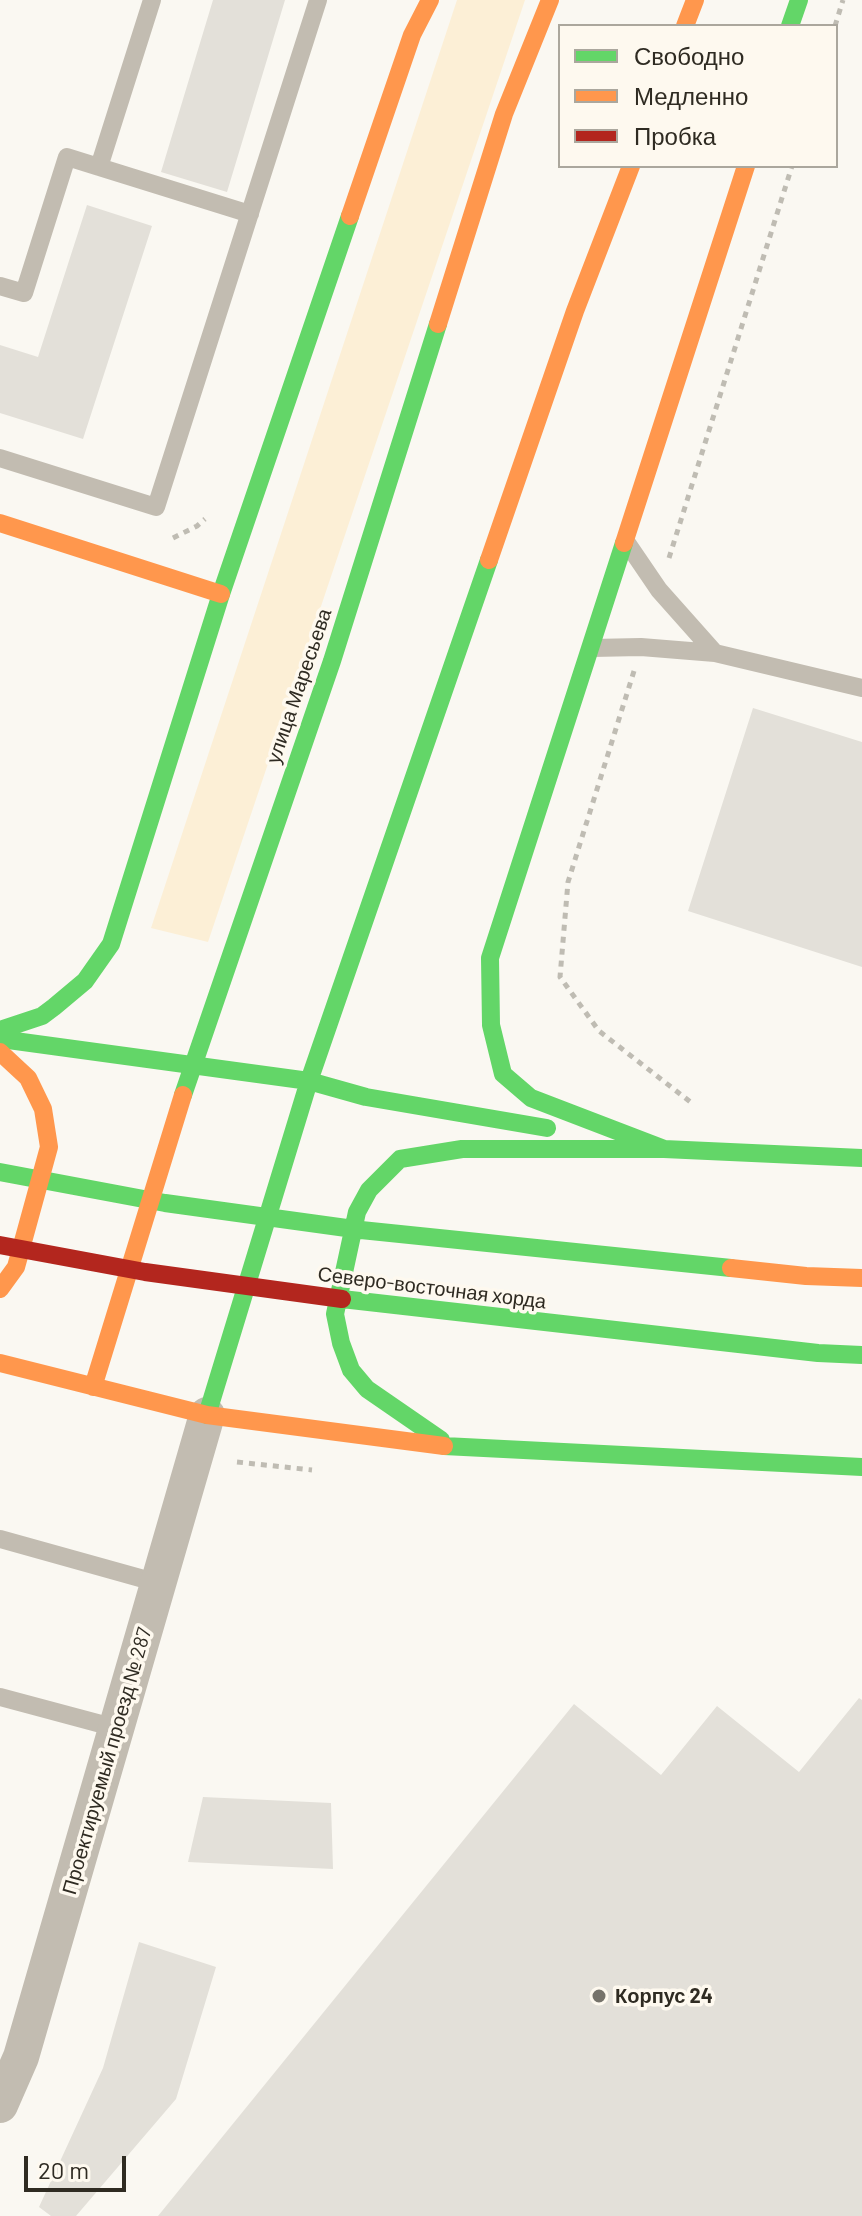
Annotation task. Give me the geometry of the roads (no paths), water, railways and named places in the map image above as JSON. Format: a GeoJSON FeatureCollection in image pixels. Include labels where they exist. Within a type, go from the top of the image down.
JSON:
{"type":"FeatureCollection","features":[{"type":"Feature","properties":{"kind":"main road"},"geometry":{"type":"LineString","coordinates":[[0,1030],[42,1016],[54,1007],[85,981],[111,944],[221,594],[412,35],[430,0]]}},
{"type":"Feature","properties":{"kind":"main road","name":"улица Маресьева"},"geometry":{"type":"LineString","coordinates":[[93,1387],[193,1066],[332,661],[504,114],[550,0]]}},
{"type":"Feature","properties":{"kind":"main road"},"geometry":{"type":"LineString","coordinates":[[686,24],[695,0]]}},
{"type":"Feature","properties":{"kind":"main road"},"geometry":{"type":"LineString","coordinates":[[791,24],[799,0]]}},
{"type":"Feature","properties":{"kind":"main road"},"geometry":{"type":"LineString","coordinates":[[207,1415],[309,1081],[575,311],[630,168]]}},
{"type":"Feature","properties":{"kind":"main road"},"geometry":{"type":"LineString","coordinates":[[664,1149],[531,1098],[503,1074],[491,1025],[490,958],[745,168]]}},
{"type":"Feature","properties":{"kind":"main road"},"geometry":{"type":"LineString","coordinates":[[0,523],[221,594]]}},
{"type":"Feature","properties":{"kind":"main road"},"geometry":{"type":"LineString","coordinates":[[0,1039],[309,1081],[366,1097],[664,1149]]}},
{"type":"Feature","properties":{"kind":"main road"},"geometry":{"type":"LineString","coordinates":[[0,1052],[28,1078],[43,1109],[49,1147],[16,1267],[0,1289]]}},
{"type":"Feature","properties":{"kind":"main road"},"geometry":{"type":"LineString","coordinates":[[451,1447],[367,1389],[351,1370],[335,1314],[357,1212],[369,1190],[400,1159],[462,1149],[664,1149],[862,1158]]}},
{"type":"Feature","properties":{"kind":"main road"},"geometry":{"type":"LineString","coordinates":[[0,1172],[180,1205],[361,1230],[806,1276],[862,1278]]}},
{"type":"Feature","properties":{"kind":"main road","name":"Северо-восточная хорда"},"geometry":{"type":"LineString","coordinates":[[0,1245],[145,1272],[487,1317],[818,1353],[862,1355]]}},
{"type":"Feature","properties":{"kind":"main road"},"geometry":{"type":"LineString","coordinates":[[0,1363],[207,1415],[451,1447],[862,1467]]}},
{"type":"Feature","properties":{"kind":"street","name":"Проектируемый проезд № 287"},"geometry":{"type":"LineString","coordinates":[[0,2105],[21,2057],[207,1415]]}},
{"type":"Feature","properties":{"kind":"lane"},"geometry":{"type":"LineString","coordinates":[[99,167],[152,0]]}},
{"type":"Feature","properties":{"kind":"lane"},"geometry":{"type":"LineString","coordinates":[[0,458],[156,507],[318,0]]}},
{"type":"Feature","properties":{"kind":"lane"},"geometry":{"type":"LineString","coordinates":[[0,286],[24,293],[67,157],[250,214]]}},
{"type":"Feature","properties":{"kind":"lane"},"geometry":{"type":"LineString","coordinates":[[626,541],[659,590],[715,653]]}},
{"type":"Feature","properties":{"kind":"lane"},"geometry":{"type":"LineString","coordinates":[[592,648],[641,647],[715,653],[862,688]]}},
{"type":"Feature","properties":{"kind":"lane"},"geometry":{"type":"LineString","coordinates":[[0,1539],[158,1583]]}},
{"type":"Feature","properties":{"kind":"lane"},"geometry":{"type":"LineString","coordinates":[[0,1697],[116,1728]]}},
{"type":"Feature","properties":{"kind":"place","name":"Корпус 24"},"geometry":{"type":"Point","coordinates":[599,1996]}}]}
